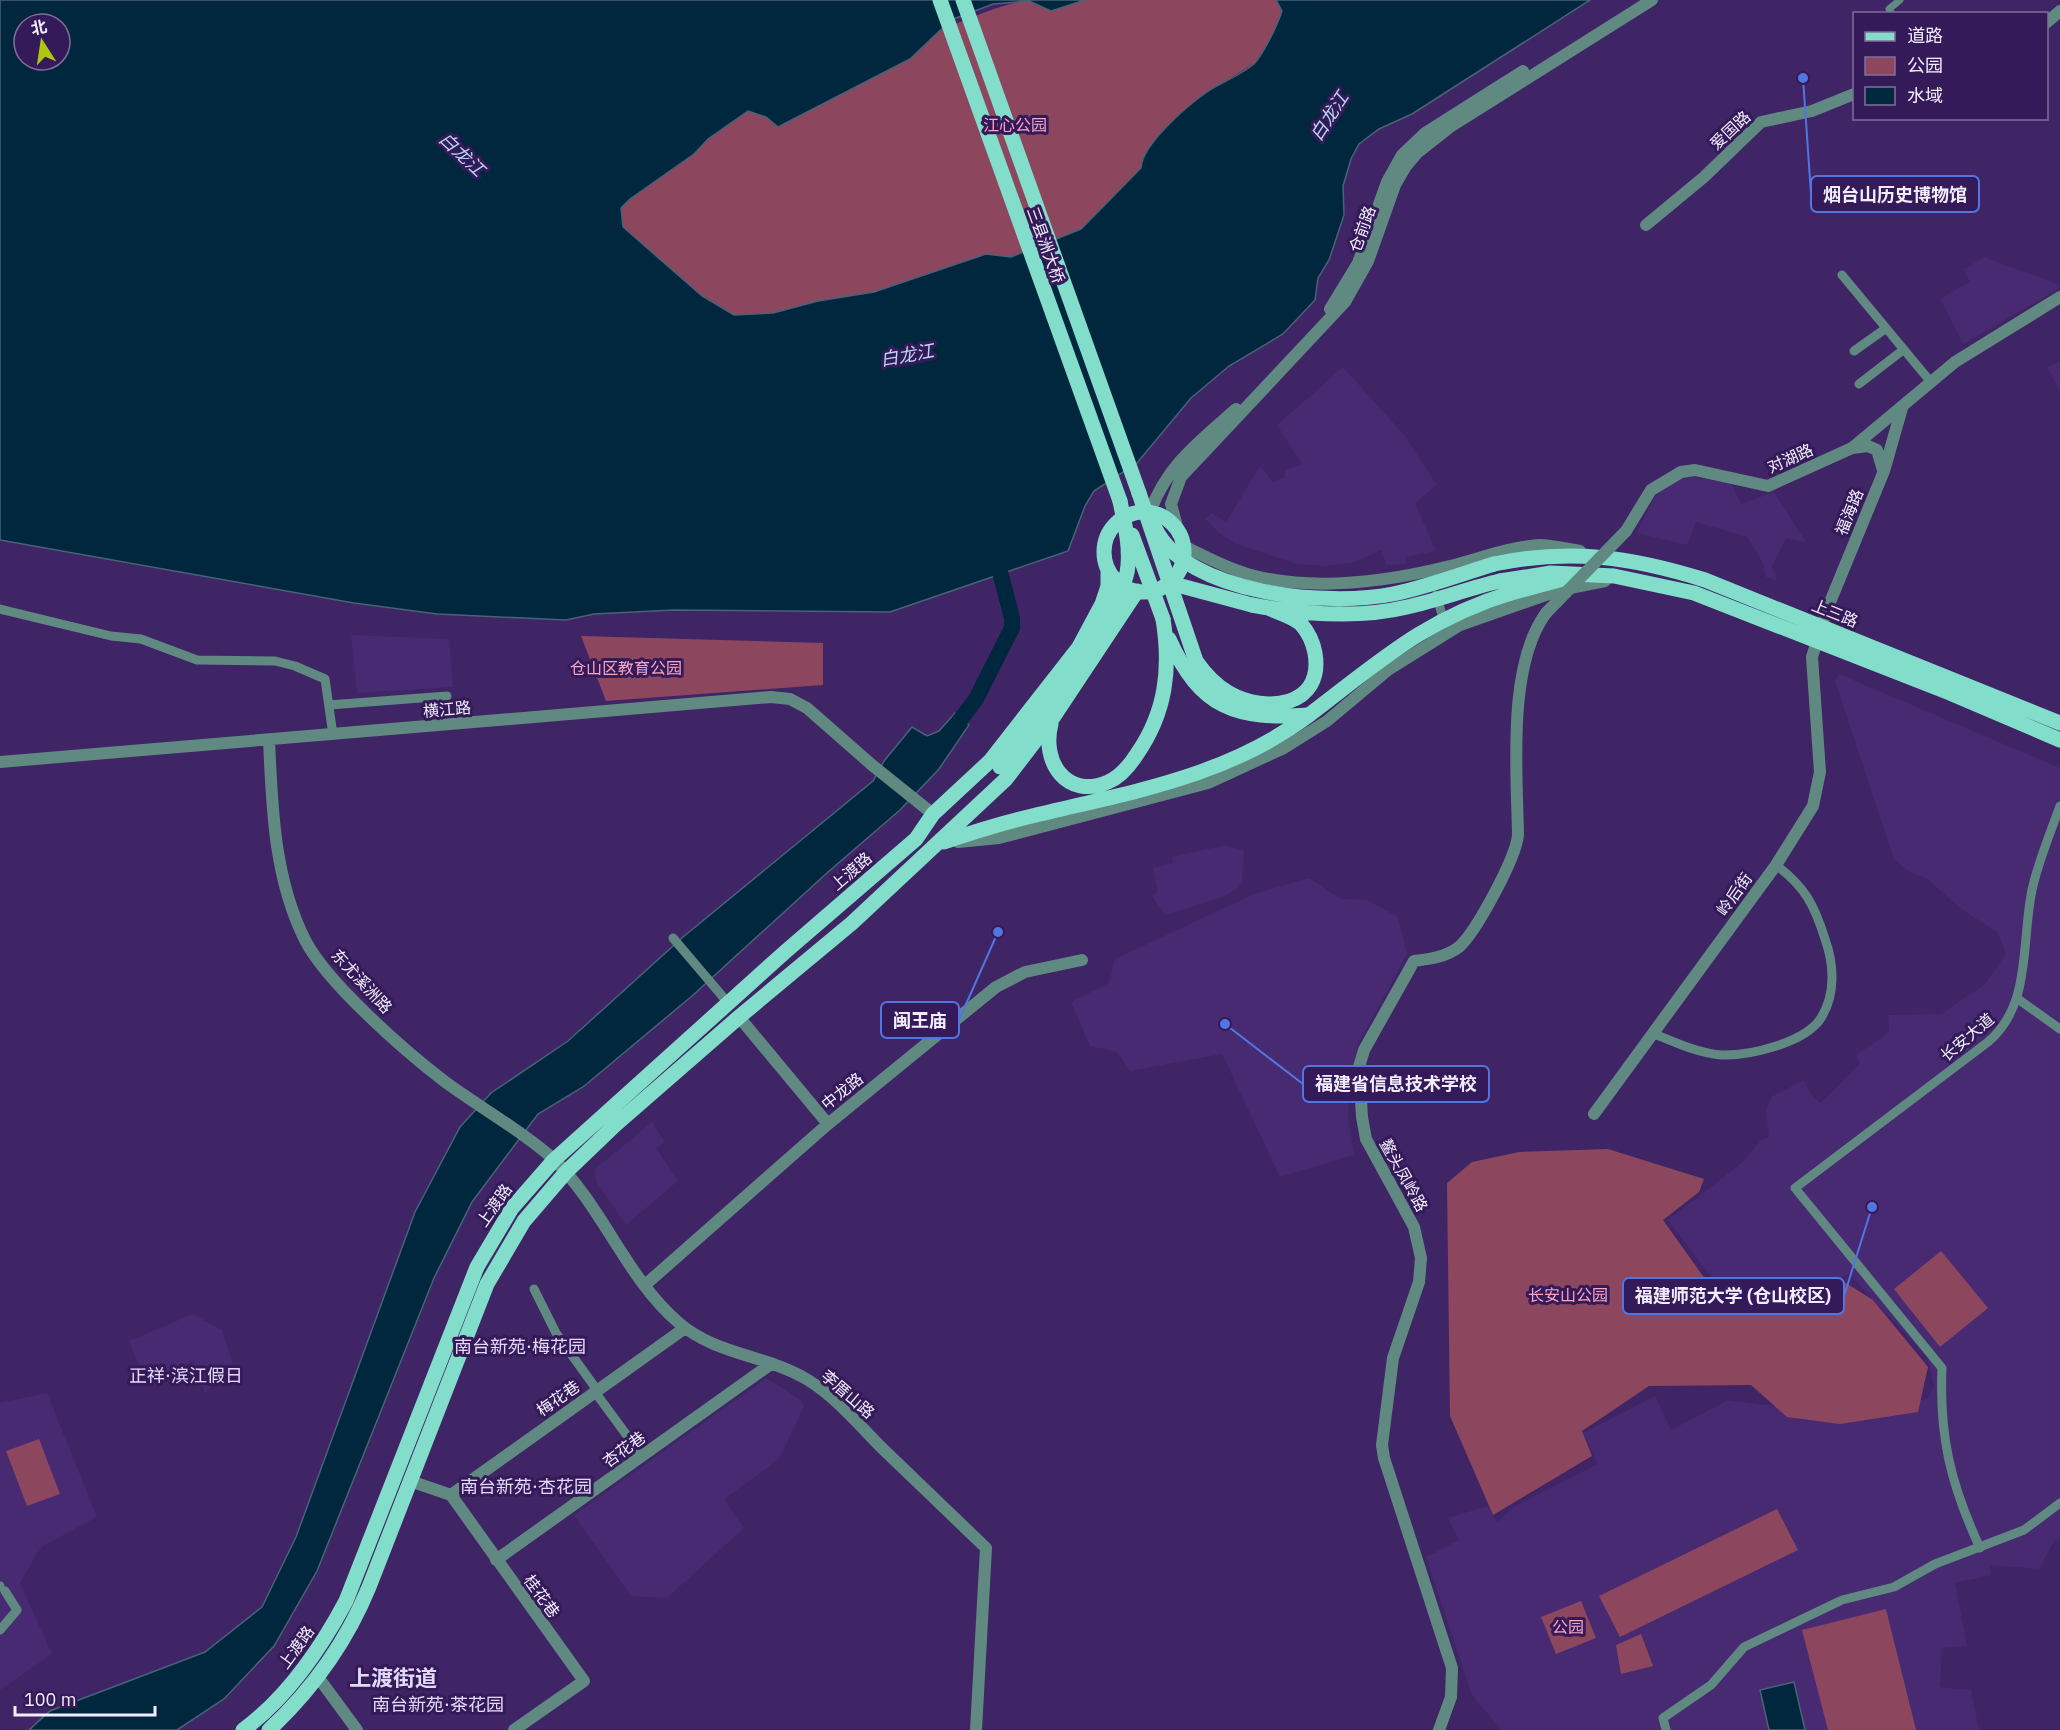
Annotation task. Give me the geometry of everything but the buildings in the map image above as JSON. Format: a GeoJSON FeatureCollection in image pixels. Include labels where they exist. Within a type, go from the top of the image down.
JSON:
{"type":"FeatureCollection","features":[{"type":"Feature","properties":{"kind":"main road","name":"三县洲大桥"},"geometry":{"type":"LineString","coordinates":[[940,0],[1120,501]]}},
{"type":"Feature","properties":{"kind":"main road","name":"三县洲大桥"},"geometry":{"type":"LineString","coordinates":[[963,0],[1139,493]]}},
{"type":"Feature","properties":{"kind":"main road"},"geometry":{"type":"LineString","coordinates":[[1139,493],[1158,534],[1179,556],[1220,580],[1260,591],[1296,597],[1347,599],[1392,594],[1498,573]]}},
{"type":"Feature","properties":{"kind":"main road"},"geometry":{"type":"LineString","coordinates":[[1139,493],[1196,661],[1215,683],[1229,693],[1258,703],[1284,704],[1294,700],[1311,684],[1316,672],[1317,660],[1310,637],[1302,625],[1291,617],[1233,595],[1174,578]]}},
{"type":"Feature","properties":{"kind":"main road"},"geometry":{"type":"LineString","coordinates":[[1120,501],[1162,619],[1183,667],[1201,690],[1240,713],[1269,718],[1309,715]]}},
{"type":"Feature","properties":{"kind":"main road"},"geometry":{"type":"LineString","coordinates":[[916,839],[1000,767],[1030,731],[1065,682],[1117,596],[1128,566],[1128,536],[1120,501]]}},
{"type":"Feature","properties":{"kind":"main road"},"geometry":{"type":"LineString","coordinates":[[1150,512],[1164,516],[1178,530],[1184,557],[1174,578],[1160,589],[1137,591],[1126,587],[1108,570],[1104,545],[1112,528],[1126,516],[1150,512]]}},
{"type":"Feature","properties":{"kind":"main road","name":"上三路"},"geometry":{"type":"LineString","coordinates":[[1498,573],[1553,554],[1649,563],[1705,580],[2060,740]]}},
{"type":"Feature","properties":{"kind":"main road","name":"上渡路"},"geometry":{"type":"LineString","coordinates":[[243,1730],[298,1677],[336,1621],[346,1601],[477,1267],[512,1208],[554,1160],[916,839],[928,810],[996,754],[1079,647],[1102,604],[1108,586],[1108,570]]}},
{"type":"Feature","properties":{"kind":"main road"},"geometry":{"type":"LineString","coordinates":[[1252,602],[1306,606],[1375,605],[1404,601],[1498,573]]}},
{"type":"Feature","properties":{"kind":"main road"},"geometry":{"type":"LineString","coordinates":[[1268,608],[1330,614],[1406,608],[1498,573]]}},
{"type":"Feature","properties":{"kind":"main road","name":"上三路"},"geometry":{"type":"LineString","coordinates":[[1498,573],[1580,574],[1641,580],[1694,593],[1819,633],[2060,723]]}},
{"type":"Feature","properties":{"kind":"main road"},"geometry":{"type":"LineString","coordinates":[[939,844],[1009,822],[1215,768],[1254,752],[1309,715],[1391,651],[1429,626],[1472,605],[1580,574]]}},
{"type":"Feature","properties":{"kind":"main road","name":"上渡路"},"geometry":{"type":"LineString","coordinates":[[269,1730],[318,1677],[340,1646],[362,1606],[492,1274],[524,1221],[566,1172],[615,1125],[739,1017],[852,924],[939,844],[1006,778],[1052,719],[1137,591]]}},
{"type":"Feature","properties":{"kind":"main road"},"geometry":{"type":"LineString","coordinates":[[1052,719],[1047,744],[1049,756],[1063,777],[1076,784],[1093,786],[1108,782],[1120,774],[1132,762],[1155,726],[1163,699],[1167,664],[1162,619]]}},
{"type":"Feature","properties":{"kind":"street","name":"仓前路"},"geometry":{"type":"LineString","coordinates":[[1150,512],[1158,491],[1171,469],[1244,402],[1336,301],[1358,263],[1387,182],[1408,147],[1447,118],[1639,0]]}},
{"type":"Feature","properties":{"kind":"street","name":"仓前路"},"geometry":{"type":"LineString","coordinates":[[1178,530],[1170,504],[1181,477],[1345,302],[1368,261],[1395,185],[1406,166],[1450,127],[1652,0]]}},
{"type":"Feature","properties":{"kind":"street"},"geometry":{"type":"LineString","coordinates":[[1891,12],[1889,9],[1900,0]]}},
{"type":"Feature","properties":{"kind":"street"},"geometry":{"type":"LineString","coordinates":[[2048,22],[2060,11]]}},
{"type":"Feature","properties":{"kind":"street","name":"爱国路"},"geometry":{"type":"LineString","coordinates":[[1646,225],[1704,177],[1761,122],[1813,111],[1853,94]]}},
{"type":"Feature","properties":{"kind":"street"},"geometry":{"type":"LineString","coordinates":[[1842,275],[1930,381]]}},
{"type":"Feature","properties":{"kind":"street","name":"对湖路"},"geometry":{"type":"LineString","coordinates":[[1546,613],[1626,531],[1651,490],[1681,471],[1695,470],[1768,486],[1852,448],[1955,362],[2060,297]]}},
{"type":"Feature","properties":{"kind":"street"},"geometry":{"type":"LineString","coordinates":[[1854,351],[1885,329]]}},
{"type":"Feature","properties":{"kind":"street"},"geometry":{"type":"LineString","coordinates":[[1859,384],[1903,350]]}},
{"type":"Feature","properties":{"kind":"street","name":"福海路"},"geometry":{"type":"LineString","coordinates":[[1811,665],[1819,633],[1884,471],[1902,408]]}},
{"type":"Feature","properties":{"kind":"street"},"geometry":{"type":"LineString","coordinates":[[1852,448],[1868,447],[1877,450],[1884,471]]}},
{"type":"Feature","properties":{"kind":"street"},"geometry":{"type":"LineString","coordinates":[[1183,546],[1250,575],[1292,583],[1345,584],[1428,570],[1500,552],[1540,545],[1616,559]]}},
{"type":"Feature","properties":{"kind":"street"},"geometry":{"type":"LineString","coordinates":[[1428,570],[1448,632]]}},
{"type":"Feature","properties":{"kind":"street"},"geometry":{"type":"LineString","coordinates":[[939,844],[999,838],[1208,783],[1249,767],[1327,721],[1388,670],[1448,632],[1503,609],[1593,582],[1641,580]]}},
{"type":"Feature","properties":{"kind":"street"},"geometry":{"type":"LineString","coordinates":[[0,609],[111,636],[141,639],[203,661],[251,659],[295,666],[325,679],[333,735]]}},
{"type":"Feature","properties":{"kind":"street","name":"鳌头凤岭路"},"geometry":{"type":"LineString","coordinates":[[1439,1730],[1451,1696],[1452,1668],[1384,1458],[1382,1445],[1393,1358],[1420,1276],[1421,1250],[1414,1227],[1366,1139],[1362,1117],[1359,1067],[1364,1050],[1414,961],[1444,955],[1460,946],[1514,857],[1518,836],[1519,700],[1531,645],[1546,613]]}},
{"type":"Feature","properties":{"kind":"street","name":"岭后街"},"geometry":{"type":"LineString","coordinates":[[1594,1114],[1776,865],[1806,820],[1818,793],[1820,772],[1811,665]]}},
{"type":"Feature","properties":{"kind":"street"},"geometry":{"type":"LineString","coordinates":[[329,705],[447,696]]}},
{"type":"Feature","properties":{"kind":"street","name":"横江路"},"geometry":{"type":"LineString","coordinates":[[0,762],[771,697],[799,702],[928,810]]}},
{"type":"Feature","properties":{"kind":"street","name":"东尤溪洲路"},"geometry":{"type":"LineString","coordinates":[[269,740],[276,848],[294,912],[306,942],[328,973],[368,1013],[438,1076],[534,1142],[554,1160]]}},
{"type":"Feature","properties":{"kind":"street","name":"长安大道"},"geometry":{"type":"LineString","coordinates":[[1980,1548],[1947,1459],[1940,1411],[1942,1368],[1796,1188],[1996,1036],[2008,1021],[2018,999],[2032,890],[2060,806]]}},
{"type":"Feature","properties":{"kind":"street"},"geometry":{"type":"LineString","coordinates":[[1652,1033],[1690,1048],[1720,1055],[1752,1053],[1789,1042],[1820,1019],[1833,988],[1829,950],[1817,914],[1798,882],[1776,865]]}},
{"type":"Feature","properties":{"kind":"street"},"geometry":{"type":"LineString","coordinates":[[673,938],[729,1004]]}},
{"type":"Feature","properties":{"kind":"street","name":"中龙路"},"geometry":{"type":"LineString","coordinates":[[645,1286],[828,1125],[1007,980],[1025,972],[1082,960]]}},
{"type":"Feature","properties":{"kind":"street"},"geometry":{"type":"LineString","coordinates":[[2018,999],[2060,1029]]}},
{"type":"Feature","properties":{"kind":"street"},"geometry":{"type":"LineString","coordinates":[[739,1017],[828,1125]]}},
{"type":"Feature","properties":{"kind":"street","name":"李厝山路"},"geometry":{"type":"LineString","coordinates":[[554,1160],[566,1172],[645,1286],[685,1328],[723,1348],[802,1377],[830,1396],[986,1548],[976,1730]]}},
{"type":"Feature","properties":{"kind":"street"},"geometry":{"type":"LineString","coordinates":[[534,1289],[556,1333],[642,1456]]}},
{"type":"Feature","properties":{"kind":"street","name":"梅花巷"},"geometry":{"type":"LineString","coordinates":[[451,1495],[685,1328]]}},
{"type":"Feature","properties":{"kind":"street","name":"杏花巷"},"geometry":{"type":"LineString","coordinates":[[496,1560],[771,1364]]}},
{"type":"Feature","properties":{"kind":"street"},"geometry":{"type":"LineString","coordinates":[[410,1481],[451,1495]]}},
{"type":"Feature","properties":{"kind":"street","name":"桂花巷"},"geometry":{"type":"LineString","coordinates":[[451,1495],[584,1681],[514,1730]]}},
{"type":"Feature","properties":{"kind":"street"},"geometry":{"type":"LineString","coordinates":[[1666,1730],[1663,1718],[1711,1685],[1744,1647],[1842,1600],[1894,1587],[1935,1564],[2024,1530],[2060,1503]]}},
{"type":"Feature","properties":{"kind":"street"},"geometry":{"type":"LineString","coordinates":[[0,1630],[17,1610],[2,1588]]}},
{"type":"Feature","properties":{"kind":"street"},"geometry":{"type":"LineString","coordinates":[[318,1677],[357,1730]]}},
{"type":"Feature","properties":{"kind":"shaded area"},"geometry":{"type":"Polygon","coordinates":[[[1984,257],[2060,285],[2060,288],[1963,344],[1940,299],[1970,281],[1963,270],[1984,257]]]}},
{"type":"Feature","properties":{"kind":"shaded area"},"geometry":{"type":"Polygon","coordinates":[[[2060,361],[2060,391],[2047,367],[2060,361]]]}},
{"type":"Feature","properties":{"kind":"shaded area"},"geometry":{"type":"Polygon","coordinates":[[[1343,367],[1405,436],[1437,485],[1415,503],[1436,551],[1405,557],[1406,564],[1386,565],[1382,550],[1353,563],[1326,566],[1297,564],[1236,544],[1218,532],[1205,519],[1212,513],[1226,522],[1260,466],[1273,482],[1285,477],[1285,470],[1302,464],[1277,425],[1343,367]]]}},
{"type":"Feature","properties":{"kind":"shaded area"},"geometry":{"type":"Polygon","coordinates":[[[1686,476],[1731,483],[1741,504],[1774,492],[1806,542],[1786,538],[1772,566],[1777,580],[1766,577],[1763,563],[1747,537],[1696,522],[1687,545],[1637,533],[1653,499],[1663,488],[1686,476]]]}},
{"type":"Feature","properties":{"kind":"shaded area"},"geometry":{"type":"Polygon","coordinates":[[[351,635],[449,639],[453,687],[357,693],[351,635]]]}},
{"type":"Feature","properties":{"kind":"shaded area"},"geometry":{"type":"Polygon","coordinates":[[[1839,674],[2060,768],[2060,1541],[2055,1539],[2039,1569],[1989,1565],[1991,1575],[1955,1583],[1967,1646],[1942,1648],[1940,1687],[1971,1690],[1979,1730],[1502,1730],[1472,1695],[1426,1557],[1459,1540],[1448,1518],[1487,1506],[1497,1522],[1517,1505],[1598,1464],[1583,1433],[1655,1396],[1671,1430],[1728,1400],[1854,1417],[1927,1399],[1934,1386],[1927,1357],[1849,1274],[1798,1300],[1727,1298],[1668,1220],[1743,1162],[1761,1140],[1769,1137],[1766,1113],[1771,1097],[1804,1080],[1812,1096],[1821,1103],[1860,1063],[1856,1055],[1883,1037],[1889,1030],[1888,1015],[1941,1014],[1984,985],[2006,954],[1997,932],[1960,908],[1926,878],[1911,873],[1894,859],[1835,681],[1839,674]]]}},
{"type":"Feature","properties":{"kind":"shaded area"},"geometry":{"type":"Polygon","coordinates":[[[1226,845],[1244,851],[1242,881],[1238,888],[1223,897],[1165,915],[1152,896],[1158,891],[1153,868],[1173,863],[1172,857],[1226,845]]]}},
{"type":"Feature","properties":{"kind":"shaded area"},"geometry":{"type":"Polygon","coordinates":[[[1309,878],[1341,899],[1367,900],[1398,917],[1407,954],[1357,1047],[1348,1115],[1354,1155],[1280,1177],[1222,1054],[1130,1071],[1117,1052],[1090,1046],[1071,1002],[1109,983],[1115,959],[1254,894],[1309,878]]]}},
{"type":"Feature","properties":{"kind":"shaded area"},"geometry":{"type":"Polygon","coordinates":[[[652,1122],[665,1142],[656,1148],[678,1181],[626,1225],[597,1183],[594,1170],[652,1122]]]}},
{"type":"Feature","properties":{"kind":"shaded area"},"geometry":{"type":"Polygon","coordinates":[[[193,1314],[222,1330],[233,1365],[205,1393],[193,1361],[145,1381],[129,1341],[193,1314]]]}},
{"type":"Feature","properties":{"kind":"shaded area"},"geometry":{"type":"Polygon","coordinates":[[[766,1378],[801,1400],[804,1407],[779,1459],[724,1499],[744,1528],[667,1598],[631,1596],[574,1515],[766,1378]]]}},
{"type":"Feature","properties":{"kind":"shaded area"},"geometry":{"type":"Polygon","coordinates":[[[47,1393],[97,1517],[43,1546],[20,1583],[52,1654],[0,1690],[0,1403],[47,1393]]]}},
{"type":"Feature","properties":{"kind":"green space","name":"江心公园"},"geometry":{"type":"Polygon","coordinates":[[[1085,0],[1276,0],[1282,11],[1277,28],[1255,63],[1209,91],[1179,114],[1141,168],[1081,229],[1010,257],[986,254],[874,292],[818,301],[773,313],[734,315],[702,296],[623,227],[621,208],[630,199],[694,154],[708,139],[748,111],[766,117],[859,69],[977,15],[1030,1],[1051,11],[1085,0]]]}},
{"type":"Feature","properties":{"kind":"green space","name":"仓山区教育公园"},"geometry":{"type":"Polygon","coordinates":[[[581,636],[823,643],[823,685],[606,701],[581,636]]]}},
{"type":"Feature","properties":{"kind":"green space","name":"长安山公园"},"geometry":{"type":"Polygon","coordinates":[[[1608,1149],[1704,1179],[1699,1192],[1663,1220],[1720,1300],[1798,1302],[1841,1280],[1873,1300],[1928,1367],[1918,1412],[1840,1424],[1787,1417],[1751,1385],[1649,1386],[1582,1431],[1592,1456],[1493,1515],[1450,1416],[1447,1183],[1472,1162],[1519,1152],[1608,1149]]]}},
{"type":"Feature","properties":{"kind":"green space"},"geometry":{"type":"Polygon","coordinates":[[[1941,1251],[1988,1308],[1940,1347],[1894,1289],[1941,1251]]]}},
{"type":"Feature","properties":{"kind":"green space"},"geometry":{"type":"Polygon","coordinates":[[[39,1439],[60,1494],[27,1506],[6,1451],[39,1439]]]}},
{"type":"Feature","properties":{"kind":"green space"},"geometry":{"type":"Polygon","coordinates":[[[1777,1509],[1798,1550],[1620,1637],[1599,1596],[1777,1509]]]}},
{"type":"Feature","properties":{"kind":"green space","name":"公园"},"geometry":{"type":"Polygon","coordinates":[[[1581,1601],[1596,1638],[1556,1654],[1541,1617],[1581,1601]]]}},
{"type":"Feature","properties":{"kind":"green space"},"geometry":{"type":"Polygon","coordinates":[[[1886,1609],[1916,1730],[1828,1730],[1802,1630],[1886,1609]]]}},
{"type":"Feature","properties":{"kind":"green space"},"geometry":{"type":"Polygon","coordinates":[[[1641,1634],[1653,1666],[1621,1674],[1616,1645],[1641,1634]]]}},
{"type":"Feature","properties":{"kind":"water","name":"白龙江"},"geometry":{"type":"Polygon","coordinates":[[[0,0],[1085,0],[1051,11],[1029,1],[993,4],[951,20],[910,59],[778,127],[766,117],[748,111],[708,139],[694,154],[630,199],[621,208],[623,227],[702,296],[734,315],[773,313],[818,301],[874,292],[986,254],[1011,257],[1081,229],[1141,168],[1143,158],[1149,148],[1168,125],[1210,90],[1254,64],[1270,39],[1282,11],[1276,0],[1590,0],[1412,114],[1379,129],[1359,144],[1351,159],[1343,186],[1344,215],[1329,260],[1318,278],[1315,300],[1283,334],[1229,366],[1191,398],[1137,463],[1094,491],[1085,506],[1068,551],[890,612],[673,610],[594,614],[566,620],[437,614],[354,603],[0,540],[0,0]]]}},
{"type":"Feature","properties":{"kind":"water"},"geometry":{"type":"Polygon","coordinates":[[[955,713],[969,725],[939,769],[900,810],[692,996],[583,1087],[538,1114],[472,1202],[434,1278],[317,1571],[274,1646],[224,1699],[177,1730],[29,1730],[50,1711],[205,1652],[262,1607],[296,1537],[415,1212],[460,1127],[491,1093],[568,1041],[683,937],[873,781],[884,761],[912,727],[927,736],[939,731],[955,713]]]}},
{"type":"Feature","properties":{"kind":"water"},"geometry":{"type":"Polygon","coordinates":[[[1794,1682],[1805,1730],[1769,1730],[1760,1690],[1794,1682]]]}},
{"type":"Feature","properties":{"kind":"waterway"},"geometry":{"type":"LineString","coordinates":[[949,735],[976,699],[1012,628],[1012,618],[995,553]]}},
{"type":"Feature","properties":{"kind":"place","name":"烟台山历史博物馆"},"geometry":{"type":"Point","coordinates":[1803,78]}},
{"type":"Feature","properties":{"kind":"place","name":"闽王庙"},"geometry":{"type":"Point","coordinates":[998,932]}},
{"type":"Feature","properties":{"kind":"place","name":"福建省信息技术学校"},"geometry":{"type":"Point","coordinates":[1225,1024]}},
{"type":"Feature","properties":{"kind":"place","name":"福建师范大学 (仓山校区)"},"geometry":{"type":"Point","coordinates":[1872,1207]}},
{"type":"Feature","properties":{"kind":"district","name":"南台新苑·梅花园"},"geometry":{"type":"Point","coordinates":[520,1346]}},
{"type":"Feature","properties":{"kind":"district","name":"正祥·滨江假日"},"geometry":{"type":"Point","coordinates":[186,1375]}},
{"type":"Feature","properties":{"kind":"district","name":"南台新苑·杏花园"},"geometry":{"type":"Point","coordinates":[526,1486]}},
{"type":"Feature","properties":{"kind":"district","name":"上渡街道"},"geometry":{"type":"Point","coordinates":[393,1677]}},
{"type":"Feature","properties":{"kind":"district","name":"南台新苑·茶花园"},"geometry":{"type":"Point","coordinates":[438,1704]}}]}
